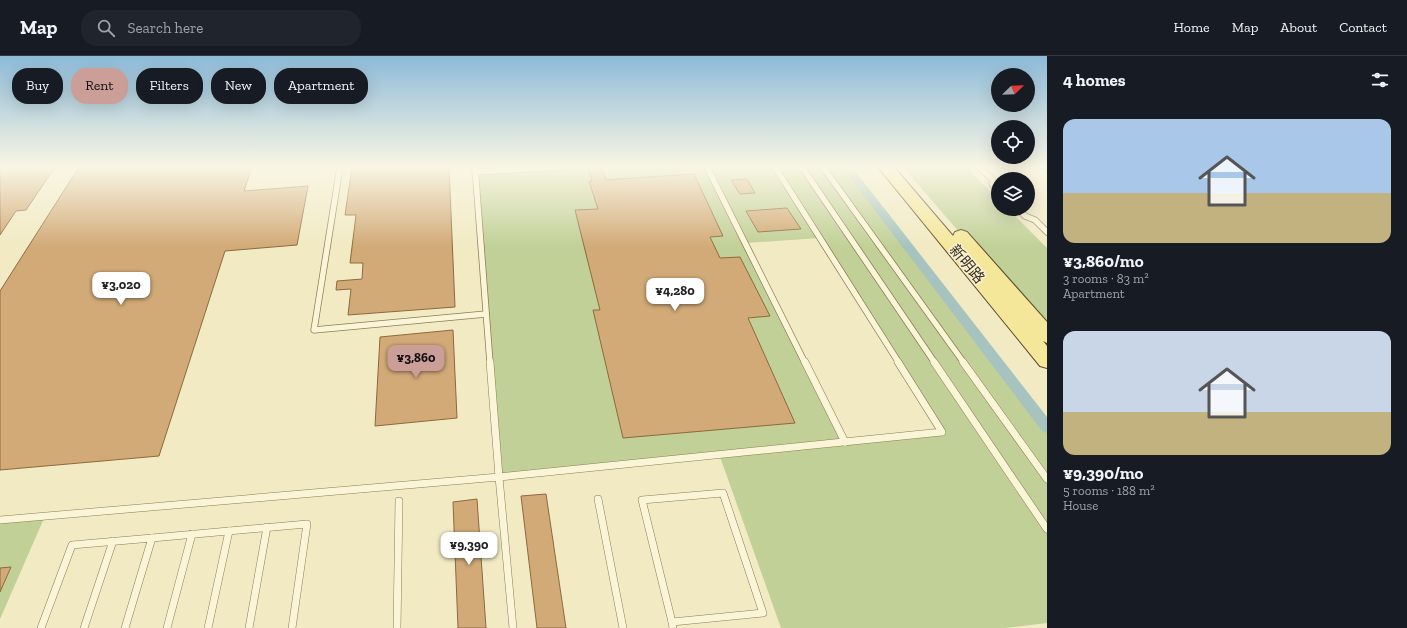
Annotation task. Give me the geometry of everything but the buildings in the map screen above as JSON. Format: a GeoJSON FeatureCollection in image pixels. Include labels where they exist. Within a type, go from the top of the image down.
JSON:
{"type":"FeatureCollection","features":[{"type":"Feature","properties":{"kind":"main road","name":"新明路"},"geometry":{"type":"LineString","coordinates":[[908,194],[1047,360]]}},
{"type":"Feature","properties":{"kind":"main road","name":"新明路"},"geometry":{"type":"LineString","coordinates":[[925,194],[1047,336]]}},
{"type":"Feature","properties":{"kind":"lane"},"geometry":{"type":"LineString","coordinates":[[336,194],[314,330],[486,314]]}},
{"type":"Feature","properties":{"kind":"lane"},"geometry":{"type":"LineString","coordinates":[[477,194],[498,477],[513,628]]}},
{"type":"Feature","properties":{"kind":"lane"},"geometry":{"type":"LineString","coordinates":[[720,194],[845,442]]}},
{"type":"Feature","properties":{"kind":"lane"},"geometry":{"type":"LineString","coordinates":[[0,520],[498,477],[942,432],[792,194]]}},
{"type":"Feature","properties":{"kind":"lane"},"geometry":{"type":"LineString","coordinates":[[820,194],[1047,529]]}},
{"type":"Feature","properties":{"kind":"lane"},"geometry":{"type":"LineString","coordinates":[[842,194],[1047,479]]}},
{"type":"Feature","properties":{"kind":"lane"},"geometry":{"type":"LineString","coordinates":[[1025,216],[1035,220],[1047,232]]}},
{"type":"Feature","properties":{"kind":"lane"},"geometry":{"type":"LineString","coordinates":[[723,493],[763,613],[672,625],[642,500],[723,493]]}},
{"type":"Feature","properties":{"kind":"lane"},"geometry":{"type":"LineString","coordinates":[[598,499],[623,628]]}},
{"type":"Feature","properties":{"kind":"lane"},"geometry":{"type":"LineString","coordinates":[[397,628],[399,501]]}},
{"type":"Feature","properties":{"kind":"lane"},"geometry":{"type":"LineString","coordinates":[[41,628],[72,545],[307,524],[292,628]]}},
{"type":"Feature","properties":{"kind":"lane"},"geometry":{"type":"LineString","coordinates":[[249,628],[267,528]]}},
{"type":"Feature","properties":{"kind":"lane"},"geometry":{"type":"LineString","coordinates":[[208,628],[229,531]]}},
{"type":"Feature","properties":{"kind":"lane"},"geometry":{"type":"LineString","coordinates":[[167,628],[192,534]]}},
{"type":"Feature","properties":{"kind":"lane"},"geometry":{"type":"LineString","coordinates":[[125,628],[152,538]]}},
{"type":"Feature","properties":{"kind":"lane"},"geometry":{"type":"LineString","coordinates":[[84,628],[113,542]]}},
{"type":"Feature","properties":{"kind":"green space"},"geometry":{"type":"Polygon","coordinates":[[[477,194],[868,194],[1047,427],[1047,623],[1005,628],[781,628],[719,454],[499,477],[477,194]],[[819,238],[746,243],[845,441],[942,432],[819,238]]]}},
{"type":"Feature","properties":{"kind":"green space"},"geometry":{"type":"Polygon","coordinates":[[[926,194],[991,194],[991,216],[1015,216],[1047,248],[1047,334],[926,194]]]}},
{"type":"Feature","properties":{"kind":"green space"},"geometry":{"type":"Polygon","coordinates":[[[45,516],[0,619],[0,520],[45,516]]]}},
{"type":"Feature","properties":{"kind":"waterway"},"geometry":{"type":"LineString","coordinates":[[868,194],[1047,427]]}}]}
